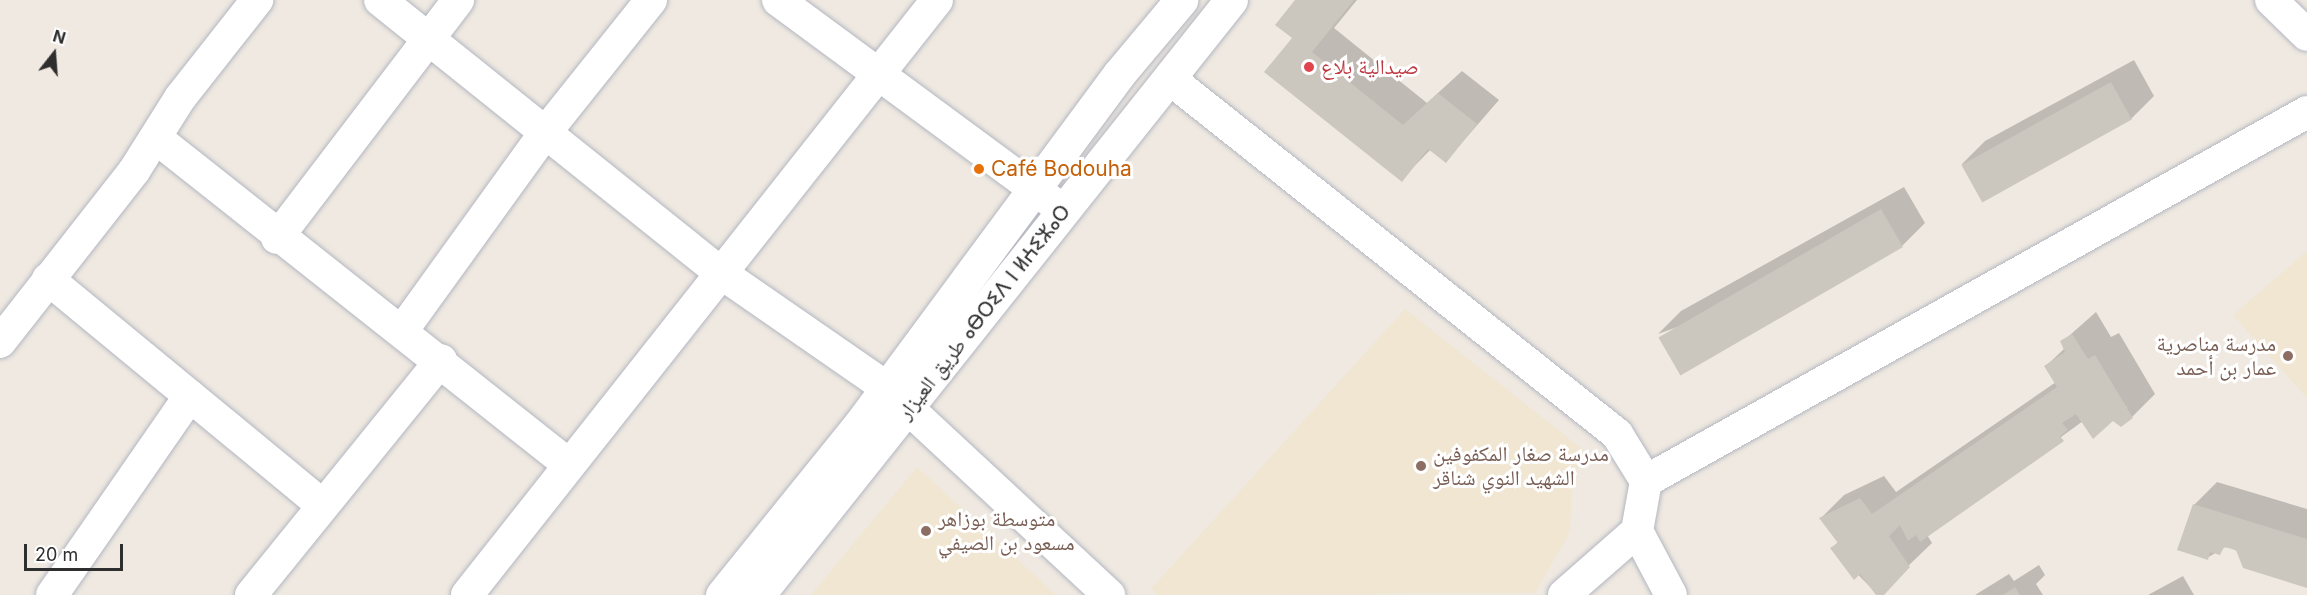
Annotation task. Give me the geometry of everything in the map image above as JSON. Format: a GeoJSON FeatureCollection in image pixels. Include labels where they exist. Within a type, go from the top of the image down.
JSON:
{"type":"FeatureCollection","features":[{"type":"Feature","properties":{"kind":"main road","name":"طريق العيزار ⴰⴱⵔⵉⴷ ⵏ ⵍⵄⵉⵣⴰⵔ"},"geometry":{"type":"LineString","coordinates":[[722,595],[860,424],[884,385],[1033,186],[1181,0]]}},
{"type":"Feature","properties":{"kind":"main road","name":"طريق العيزار ⴰⴱⵔⵉⴷ ⵏ ⵍⵄⵉⵣⴰⵔ"},"geometry":{"type":"LineString","coordinates":[[758,595],[909,409],[1063,210],[1231,0]]}},
{"type":"Feature","properties":{"kind":"street"},"geometry":{"type":"LineString","coordinates":[[0,342],[156,138],[180,98],[257,0]]}},
{"type":"Feature","properties":{"kind":"street"},"geometry":{"type":"LineString","coordinates":[[380,0],[721,273],[884,385],[1109,595]]}},
{"type":"Feature","properties":{"kind":"street"},"geometry":{"type":"LineString","coordinates":[[277,238],[458,0]]}},
{"type":"Feature","properties":{"kind":"street"},"geometry":{"type":"LineString","coordinates":[[402,332],[545,133],[651,0]]}},
{"type":"Feature","properties":{"kind":"street"},"geometry":{"type":"LineString","coordinates":[[778,0],[877,76],[1033,186],[1063,210]]}},
{"type":"Feature","properties":{"kind":"street"},"geometry":{"type":"LineString","coordinates":[[466,595],[937,0]]}},
{"type":"Feature","properties":{"kind":"street"},"geometry":{"type":"LineString","coordinates":[[2271,0],[2307,35]]}},
{"type":"Feature","properties":{"kind":"street"},"geometry":{"type":"LineString","coordinates":[[1170,79],[1599,416],[1646,481],[1637,531],[1671,595]]}},
{"type":"Feature","properties":{"kind":"street"},"geometry":{"type":"LineString","coordinates":[[1646,481],[2307,112]]}},
{"type":"Feature","properties":{"kind":"street"},"geometry":{"type":"LineString","coordinates":[[156,138],[277,238],[441,360],[568,464]]}},
{"type":"Feature","properties":{"kind":"street"},"geometry":{"type":"LineString","coordinates":[[48,279],[322,505]]}},
{"type":"Feature","properties":{"kind":"street"},"geometry":{"type":"LineString","coordinates":[[251,595],[441,360]]}},
{"type":"Feature","properties":{"kind":"street"},"geometry":{"type":"LineString","coordinates":[[57,594],[190,396]]}},
{"type":"Feature","properties":{"kind":"street"},"geometry":{"type":"LineString","coordinates":[[1564,595],[1637,531]]}},
{"type":"Feature","properties":{"kind":"shaded area","name":"مدرسة مناصرية عمار بن أحمد"},"geometry":{"type":"Polygon","coordinates":[[[2307,251],[2307,398],[2233,315],[2307,251]]]}},
{"type":"Feature","properties":{"kind":"shaded area","name":"مدرسة صغار المكفوفين الشهيد النوي شناقر"},"geometry":{"type":"Polygon","coordinates":[[[1405,309],[1586,452],[1572,480],[1570,532],[1535,593],[1158,595],[1151,589],[1405,309]]]}},
{"type":"Feature","properties":{"kind":"shaded area","name":"متوسطة بوزاهر مسعود بن الصيفي"},"geometry":{"type":"Polygon","coordinates":[[[917,467],[1056,595],[811,595],[917,467]]]}},
{"type":"Feature","properties":{"kind":"building"},"geometry":{"type":"Polygon","coordinates":[[[1295,0],[1354,0],[1312,52],[1403,125],[1438,93],[1477,124],[1446,163],[1428,149],[1402,182],[1264,72],[1292,38],[1275,25],[1295,0]]]}},
{"type":"Feature","properties":{"kind":"building"},"geometry":{"type":"Polygon","coordinates":[[[2111,82],[2132,120],[1982,203],[1961,165],[2111,82]]]}},
{"type":"Feature","properties":{"kind":"building"},"geometry":{"type":"Polygon","coordinates":[[[1881,209],[1903,247],[1680,376],[1658,338],[1881,209]]]}},
{"type":"Feature","properties":{"kind":"building"},"geometry":{"type":"Polygon","coordinates":[[[2072,334],[2088,359],[2095,355],[2133,418],[2121,427],[2113,421],[2093,439],[2076,414],[2062,423],[2068,430],[2060,436],[2064,441],[1920,542],[1916,535],[1908,541],[1900,525],[1889,536],[1910,567],[1884,595],[1876,595],[1860,574],[1854,580],[1830,548],[1838,543],[1819,518],[1860,498],[1872,514],[2057,387],[2044,366],[2065,352],[2060,341],[2072,334]]]}},
{"type":"Feature","properties":{"kind":"building"},"geometry":{"type":"Polygon","coordinates":[[[2193,504],[2307,539],[2307,588],[2243,568],[2236,550],[2224,547],[2220,555],[2210,552],[2208,560],[2177,550],[2193,504]]]}},
{"type":"Feature","properties":{"kind":"building"},"geometry":{"type":"Polygon","coordinates":[[[2015,587],[2020,595],[2003,595],[2015,587]]]}},
{"type":"Feature","properties":{"kind":"place","name":"صيدالية بلاع"},"geometry":{"type":"Point","coordinates":[1309,67]}},
{"type":"Feature","properties":{"kind":"place","name":"Café Bodouha"},"geometry":{"type":"Point","coordinates":[979,169]}},
{"type":"Feature","properties":{"kind":"place","name":"مدرسة مناصرية عمار بن أحمد"},"geometry":{"type":"Point","coordinates":[2288,356]}},
{"type":"Feature","properties":{"kind":"place","name":"مدرسة صغار المكفوفين الشهيد النوي شناقر"},"geometry":{"type":"Point","coordinates":[1421,466]}},
{"type":"Feature","properties":{"kind":"place","name":"متوسطة بوزاهر مسعود بن الصيفي"},"geometry":{"type":"Point","coordinates":[926,531]}}]}
